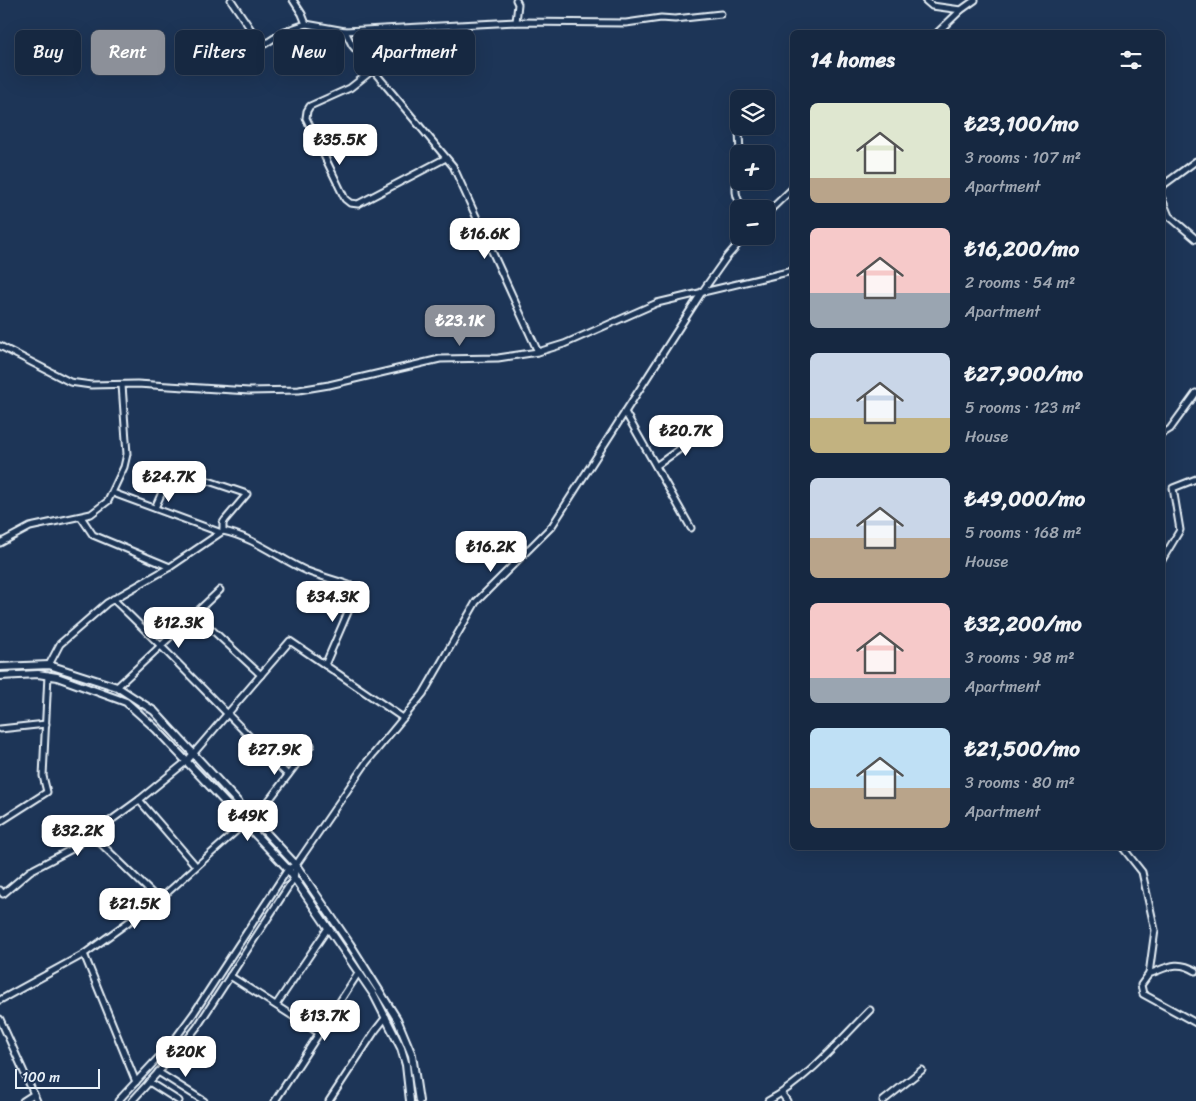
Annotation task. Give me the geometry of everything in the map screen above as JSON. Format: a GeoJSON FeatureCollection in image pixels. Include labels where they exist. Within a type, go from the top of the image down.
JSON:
{"type":"FeatureCollection","features":[{"type":"Feature","properties":{"kind":"street"},"geometry":{"type":"LineString","coordinates":[[231,0],[260,43],[264,44],[284,31],[306,24],[345,31],[516,22],[626,23],[661,18],[721,14]]}},
{"type":"Feature","properties":{"kind":"street"},"geometry":{"type":"LineString","coordinates":[[293,0],[306,24]]}},
{"type":"Feature","properties":{"kind":"street"},"geometry":{"type":"LineString","coordinates":[[516,0],[518,4],[516,22]]}},
{"type":"Feature","properties":{"kind":"street"},"geometry":{"type":"LineString","coordinates":[[924,0],[932,6],[961,10]]}},
{"type":"Feature","properties":{"kind":"street"},"geometry":{"type":"LineString","coordinates":[[940,30],[961,10],[975,0]]}},
{"type":"Feature","properties":{"kind":"street"},"geometry":{"type":"LineString","coordinates":[[345,31],[354,48]]}},
{"type":"Feature","properties":{"kind":"street"},"geometry":{"type":"LineString","coordinates":[[366,75],[350,88],[313,105],[306,114],[306,118],[345,199],[350,203],[358,204],[446,158]]}},
{"type":"Feature","properties":{"kind":"street"},"geometry":{"type":"LineString","coordinates":[[376,75],[453,166],[538,352]]}},
{"type":"Feature","properties":{"kind":"street"},"geometry":{"type":"LineString","coordinates":[[1165,184],[1196,161]]}},
{"type":"Feature","properties":{"kind":"street"},"geometry":{"type":"LineString","coordinates":[[775,205],[790,191]]}},
{"type":"Feature","properties":{"kind":"street"},"geometry":{"type":"LineString","coordinates":[[1165,205],[1170,216],[1196,240]]}},
{"type":"Feature","properties":{"kind":"street"},"geometry":{"type":"LineString","coordinates":[[132,1101],[197,1027],[294,878],[296,865],[366,763],[423,694],[476,602],[552,526],[702,292],[737,245]]}},
{"type":"Feature","properties":{"kind":"street"},"geometry":{"type":"LineString","coordinates":[[0,346],[70,382],[91,386],[153,385],[249,391],[290,391],[329,385],[440,359],[498,358],[538,352],[564,344],[657,303],[737,286],[790,272]]}},
{"type":"Feature","properties":{"kind":"street"},"geometry":{"type":"LineString","coordinates":[[0,543],[11,535],[30,527],[80,517],[100,509],[108,502],[124,467],[127,454],[122,385]]}},
{"type":"Feature","properties":{"kind":"street"},"geometry":{"type":"LineString","coordinates":[[1165,432],[1170,429],[1196,393]]}},
{"type":"Feature","properties":{"kind":"street"},"geometry":{"type":"LineString","coordinates":[[625,412],[691,528]]}},
{"type":"Feature","properties":{"kind":"street"},"geometry":{"type":"LineString","coordinates":[[656,466],[681,448],[682,443],[695,427]]}},
{"type":"Feature","properties":{"kind":"street"},"geometry":{"type":"LineString","coordinates":[[49,665],[60,644],[113,599],[170,567],[221,532],[225,520],[248,494],[176,470],[170,474],[155,508]]}},
{"type":"Feature","properties":{"kind":"street"},"geometry":{"type":"LineString","coordinates":[[1165,555],[1180,530],[1174,488],[1196,479]]}},
{"type":"Feature","properties":{"kind":"street"},"geometry":{"type":"LineString","coordinates":[[113,492],[245,539],[307,571],[342,581],[358,589],[325,665]]}},
{"type":"Feature","properties":{"kind":"street"},"geometry":{"type":"LineString","coordinates":[[80,517],[93,534],[170,567]]}},
{"type":"Feature","properties":{"kind":"street"},"geometry":{"type":"LineString","coordinates":[[117,687],[220,590]]}},
{"type":"Feature","properties":{"kind":"street"},"geometry":{"type":"LineString","coordinates":[[113,599],[162,645],[227,716],[288,775]]}},
{"type":"Feature","properties":{"kind":"street"},"geometry":{"type":"LineString","coordinates":[[195,614],[262,675]]}},
{"type":"Feature","properties":{"kind":"street"},"geometry":{"type":"LineString","coordinates":[[0,890],[4,894],[30,871],[70,850],[139,800],[186,761],[227,716],[290,641],[403,718]]}},
{"type":"Feature","properties":{"kind":"street"},"geometry":{"type":"LineString","coordinates":[[0,667],[49,665],[117,687],[154,711],[296,865],[350,944],[397,1019],[412,1055],[419,1101]]}},
{"type":"Feature","properties":{"kind":"street"},"geometry":{"type":"LineString","coordinates":[[0,676],[48,675],[126,702],[156,729],[288,869],[359,972],[386,1017],[400,1048],[406,1065],[410,1101]]}},
{"type":"Feature","properties":{"kind":"street"},"geometry":{"type":"LineString","coordinates":[[0,822],[47,792],[43,776],[48,675]]}},
{"type":"Feature","properties":{"kind":"street"},"geometry":{"type":"LineString","coordinates":[[0,729],[46,724]]}},
{"type":"Feature","properties":{"kind":"street"},"geometry":{"type":"LineString","coordinates":[[254,820],[311,745]]}},
{"type":"Feature","properties":{"kind":"street"},"geometry":{"type":"LineString","coordinates":[[139,800],[196,866]]}},
{"type":"Feature","properties":{"kind":"street"},"geometry":{"type":"LineString","coordinates":[[0,1000],[84,954],[159,900],[245,823]]}},
{"type":"Feature","properties":{"kind":"street"},"geometry":{"type":"LineString","coordinates":[[91,834],[159,900]]}},
{"type":"Feature","properties":{"kind":"street"},"geometry":{"type":"LineString","coordinates":[[1125,850],[1142,872],[1156,930],[1149,974],[1141,985],[1143,994],[1196,1023]]}},
{"type":"Feature","properties":{"kind":"street"},"geometry":{"type":"LineString","coordinates":[[118,1101],[172,1043],[194,1013],[288,869],[296,865]]}},
{"type":"Feature","properties":{"kind":"street"},"geometry":{"type":"LineString","coordinates":[[276,1005],[328,928]]}},
{"type":"Feature","properties":{"kind":"street"},"geometry":{"type":"LineString","coordinates":[[84,954],[136,1082]]}},
{"type":"Feature","properties":{"kind":"street"},"geometry":{"type":"LineString","coordinates":[[1149,974],[1177,964],[1194,969],[1196,963]]}},
{"type":"Feature","properties":{"kind":"street"},"geometry":{"type":"LineString","coordinates":[[275,1101],[359,972]]}},
{"type":"Feature","properties":{"kind":"street"},"geometry":{"type":"LineString","coordinates":[[230,976],[319,1033]]}},
{"type":"Feature","properties":{"kind":"street"},"geometry":{"type":"LineString","coordinates":[[768,1101],[782,1094],[816,1066],[870,1010]]}},
{"type":"Feature","properties":{"kind":"street"},"geometry":{"type":"LineString","coordinates":[[329,1101],[374,1031],[386,1017]]}},
{"type":"Feature","properties":{"kind":"street"},"geometry":{"type":"LineString","coordinates":[[0,1019],[37,1101]]}},
{"type":"Feature","properties":{"kind":"street"},"geometry":{"type":"LineString","coordinates":[[884,1101],[922,1070]]}},
{"type":"Feature","properties":{"kind":"street"},"geometry":{"type":"LineString","coordinates":[[158,1072],[204,1101]]}},
{"type":"Feature","properties":{"kind":"street"},"geometry":{"type":"LineString","coordinates":[[149,1082],[179,1101]]}},
{"type":"Feature","properties":{"kind":"street"},"geometry":{"type":"LineString","coordinates":[[22,1101],[34,1094]]}},
{"type":"Feature","properties":{"kind":"street"},"geometry":{"type":"LineString","coordinates":[[782,1094],[786,1101]]}}]}
